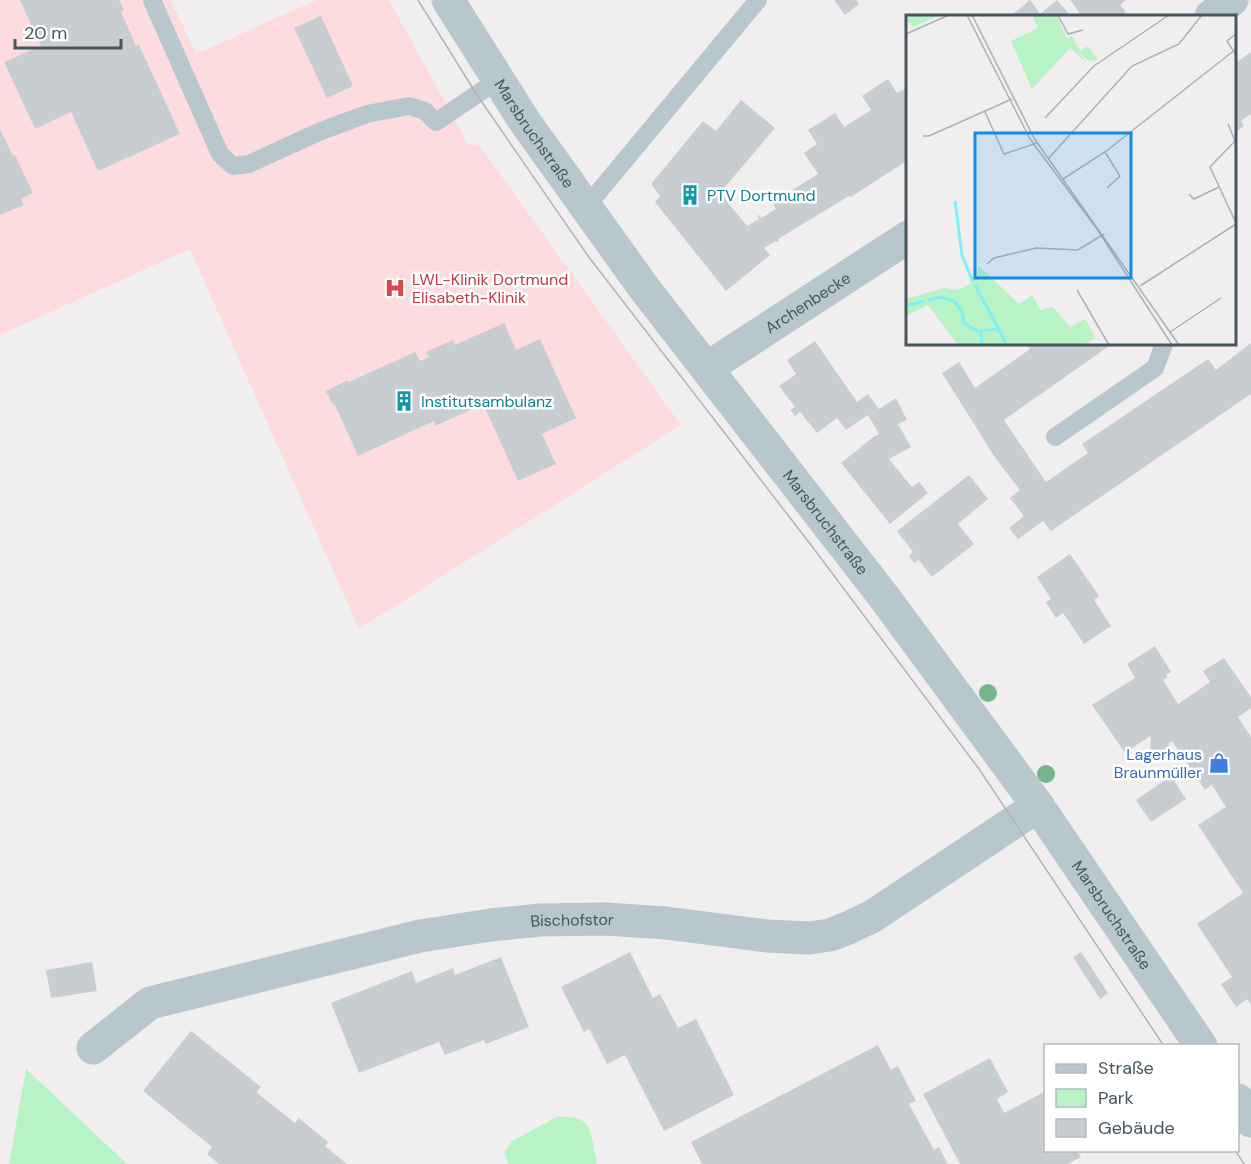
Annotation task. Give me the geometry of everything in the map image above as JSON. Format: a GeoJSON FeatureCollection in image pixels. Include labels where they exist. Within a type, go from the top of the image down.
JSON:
{"type":"FeatureCollection","features":[{"type":"Feature","properties":{"kind":"street","name":"Marsbruchstraße"},"geometry":{"type":"LineString","coordinates":[[448,0],[525,122],[644,288],[884,597],[1038,806],[1200,1044]]}},
{"type":"Feature","properties":{"kind":"street"},"geometry":{"type":"LineString","coordinates":[[1212,15],[1232,0]]}},
{"type":"Feature","properties":{"kind":"street","name":"Archenbecke"},"geometry":{"type":"LineString","coordinates":[[707,368],[906,238]]}},
{"type":"Feature","properties":{"kind":"street","name":"Bischofstor"},"geometry":{"type":"LineString","coordinates":[[93,1048],[150,1003],[420,936],[491,925],[540,920],[606,919],[767,936],[809,938],[830,935],[873,916],[1038,806]]}},
{"type":"Feature","properties":{"kind":"street"},"geometry":{"type":"LineString","coordinates":[[1239,1102],[1251,1121]]}},
{"type":"Feature","properties":{"kind":"lane"},"geometry":{"type":"LineString","coordinates":[[152,0],[220,154],[233,166],[249,164],[321,131],[367,114],[409,106],[425,111],[436,122],[498,80]]}},
{"type":"Feature","properties":{"kind":"lane"},"geometry":{"type":"LineString","coordinates":[[586,207],[758,0]]}},
{"type":"Feature","properties":{"kind":"lane"},"geometry":{"type":"LineString","coordinates":[[1055,437],[1155,368],[1164,345]]}},
{"type":"Feature","properties":{"kind":"shaded area","name":"LWL-Klinik Dortmund Elisabeth-Klinik"},"geometry":{"type":"Polygon","coordinates":[[[0,0],[171,0],[196,54],[317,0],[389,0],[468,144],[479,145],[681,425],[359,629],[190,249],[0,335],[0,0]]]}},
{"type":"Feature","properties":{"kind":"green space"},"geometry":{"type":"Polygon","coordinates":[[[26,1069],[127,1164],[9,1164],[26,1069]]]}},
{"type":"Feature","properties":{"kind":"green space"},"geometry":{"type":"Polygon","coordinates":[[[557,1117],[575,1118],[585,1123],[591,1133],[597,1164],[509,1164],[504,1153],[512,1141],[557,1117]]]}},
{"type":"Feature","properties":{"kind":"building"},"geometry":{"type":"Polygon","coordinates":[[[20,0],[119,0],[124,10],[121,12],[136,46],[139,45],[180,134],[98,171],[71,112],[35,129],[4,62],[41,46],[20,0]]]}},
{"type":"Feature","properties":{"kind":"building"},"geometry":{"type":"Polygon","coordinates":[[[834,0],[856,0],[859,4],[845,15],[834,0]]]}},
{"type":"Feature","properties":{"kind":"building"},"geometry":{"type":"Polygon","coordinates":[[[1030,0],[1040,14],[1057,0],[1070,15],[1014,15],[1030,0]]]}},
{"type":"Feature","properties":{"kind":"building"},"geometry":{"type":"Polygon","coordinates":[[[1070,0],[1126,0],[1120,5],[1126,12],[1122,15],[1081,15],[1070,0]]]}},
{"type":"Feature","properties":{"kind":"building"},"geometry":{"type":"Polygon","coordinates":[[[321,16],[353,86],[327,98],[294,28],[321,16]]]}},
{"type":"Feature","properties":{"kind":"building"},"geometry":{"type":"Polygon","coordinates":[[[1251,52],[1251,114],[1241,121],[1244,126],[1236,132],[1236,63],[1251,52]]]}},
{"type":"Feature","properties":{"kind":"building"},"geometry":{"type":"Polygon","coordinates":[[[888,79],[897,93],[906,90],[906,161],[851,197],[849,196],[778,239],[779,241],[764,248],[770,255],[726,291],[655,202],[660,196],[651,184],[703,121],[716,131],[741,100],[775,128],[720,193],[747,226],[759,219],[757,216],[761,218],[776,209],[772,203],[818,174],[804,153],[817,144],[808,130],[835,113],[844,127],[871,110],[862,96],[888,79]]]}},
{"type":"Feature","properties":{"kind":"building"},"geometry":{"type":"Polygon","coordinates":[[[0,129],[33,193],[21,199],[24,205],[0,215],[0,129]]]}},
{"type":"Feature","properties":{"kind":"building","name":"Institutsambulanz"},"geometry":{"type":"Polygon","coordinates":[[[504,323],[516,350],[540,339],[576,418],[542,434],[556,464],[518,481],[481,399],[474,402],[477,407],[435,426],[434,421],[358,456],[335,405],[326,391],[415,352],[420,361],[429,357],[426,352],[453,340],[455,345],[504,323]]]}},
{"type":"Feature","properties":{"kind":"building"},"geometry":{"type":"Polygon","coordinates":[[[815,341],[857,402],[868,394],[879,409],[896,398],[907,420],[898,424],[911,447],[889,459],[912,487],[919,482],[928,493],[890,524],[841,463],[879,434],[868,415],[846,430],[837,418],[817,433],[800,412],[795,416],[790,410],[795,407],[779,386],[796,374],[787,360],[815,341]]]}},
{"type":"Feature","properties":{"kind":"building"},"geometry":{"type":"Polygon","coordinates":[[[1251,343],[1251,394],[1051,531],[1043,521],[1018,539],[1009,528],[1024,516],[1010,498],[1020,490],[996,459],[942,373],[959,362],[975,388],[1030,349],[1027,345],[1111,345],[1004,420],[1046,482],[1088,453],[1082,444],[1208,359],[1216,370],[1251,343]]]}},
{"type":"Feature","properties":{"kind":"building"},"geometry":{"type":"Polygon","coordinates":[[[969,475],[988,499],[958,524],[974,544],[932,577],[919,560],[914,563],[909,556],[913,552],[897,531],[969,475]]]}},
{"type":"Feature","properties":{"kind":"building"},"geometry":{"type":"Polygon","coordinates":[[[1070,554],[1099,596],[1094,600],[1111,626],[1084,644],[1063,613],[1056,618],[1046,602],[1051,599],[1037,577],[1070,554]]]}},
{"type":"Feature","properties":{"kind":"building"},"geometry":{"type":"Polygon","coordinates":[[[1155,646],[1171,672],[1163,680],[1178,704],[1210,682],[1203,671],[1224,658],[1251,697],[1251,708],[1238,717],[1251,737],[1251,1005],[1247,999],[1236,1007],[1221,984],[1232,977],[1197,924],[1243,893],[1198,825],[1226,807],[1212,785],[1205,790],[1172,741],[1169,743],[1167,752],[1150,749],[1150,736],[1125,753],[1092,705],[1135,678],[1127,664],[1155,646]]]}},
{"type":"Feature","properties":{"kind":"building"},"geometry":{"type":"Polygon","coordinates":[[[1171,776],[1186,799],[1151,822],[1136,800],[1171,776]]]}},
{"type":"Feature","properties":{"kind":"building"},"geometry":{"type":"Polygon","coordinates":[[[630,952],[653,998],[660,994],[678,1028],[696,1019],[734,1095],[664,1131],[625,1055],[607,1064],[589,1029],[584,1032],[561,987],[630,952]]]}},
{"type":"Feature","properties":{"kind":"building"},"geometry":{"type":"Polygon","coordinates":[[[1081,952],[1108,993],[1100,999],[1073,957],[1081,952]]]}},
{"type":"Feature","properties":{"kind":"building"},"geometry":{"type":"Polygon","coordinates":[[[501,957],[529,1027],[486,1044],[484,1040],[445,1055],[439,1042],[359,1073],[331,1003],[412,971],[416,983],[453,968],[455,975],[501,957]]]}},
{"type":"Feature","properties":{"kind":"building"},"geometry":{"type":"Polygon","coordinates":[[[92,962],[97,991],[51,998],[46,970],[92,962]]]}},
{"type":"Feature","properties":{"kind":"building"},"geometry":{"type":"Polygon","coordinates":[[[191,1031],[261,1087],[256,1092],[295,1123],[299,1118],[328,1142],[325,1146],[347,1164],[219,1164],[207,1154],[212,1147],[143,1091],[191,1031]]]}},
{"type":"Feature","properties":{"kind":"building"},"geometry":{"type":"Polygon","coordinates":[[[878,1045],[891,1070],[898,1066],[916,1101],[909,1104],[934,1150],[939,1147],[948,1164],[702,1164],[691,1142],[878,1045]]]}},
{"type":"Feature","properties":{"kind":"building"},"geometry":{"type":"Polygon","coordinates":[[[990,1058],[1008,1092],[997,1099],[1004,1113],[1044,1092],[1044,1152],[1078,1152],[1081,1157],[1068,1164],[960,1164],[923,1094],[990,1058]]]}},
{"type":"Feature","properties":{"kind":"tram line"},"geometry":{"type":"LineString","coordinates":[[418,0],[477,95],[588,256],[811,545],[979,769],[1163,1044]]}},
{"type":"Feature","properties":{"kind":"tram line"},"geometry":{"type":"LineString","coordinates":[[1236,1152],[1244,1164]]}},
{"type":"Feature","properties":{"kind":"place","name":"PTV Dortmund"},"geometry":{"type":"Point","coordinates":[690,195]}},
{"type":"Feature","properties":{"kind":"place","name":"LWL-Klinik Dortmund Elisabeth-Klinik"},"geometry":{"type":"Point","coordinates":[395,288]}},
{"type":"Feature","properties":{"kind":"place","name":"Institutsambulanz"},"geometry":{"type":"Point","coordinates":[404,401]}},
{"type":"Feature","properties":{"kind":"place","name":"Lagerhaus Braunmüller"},"geometry":{"type":"Point","coordinates":[1219,763]}}]}
